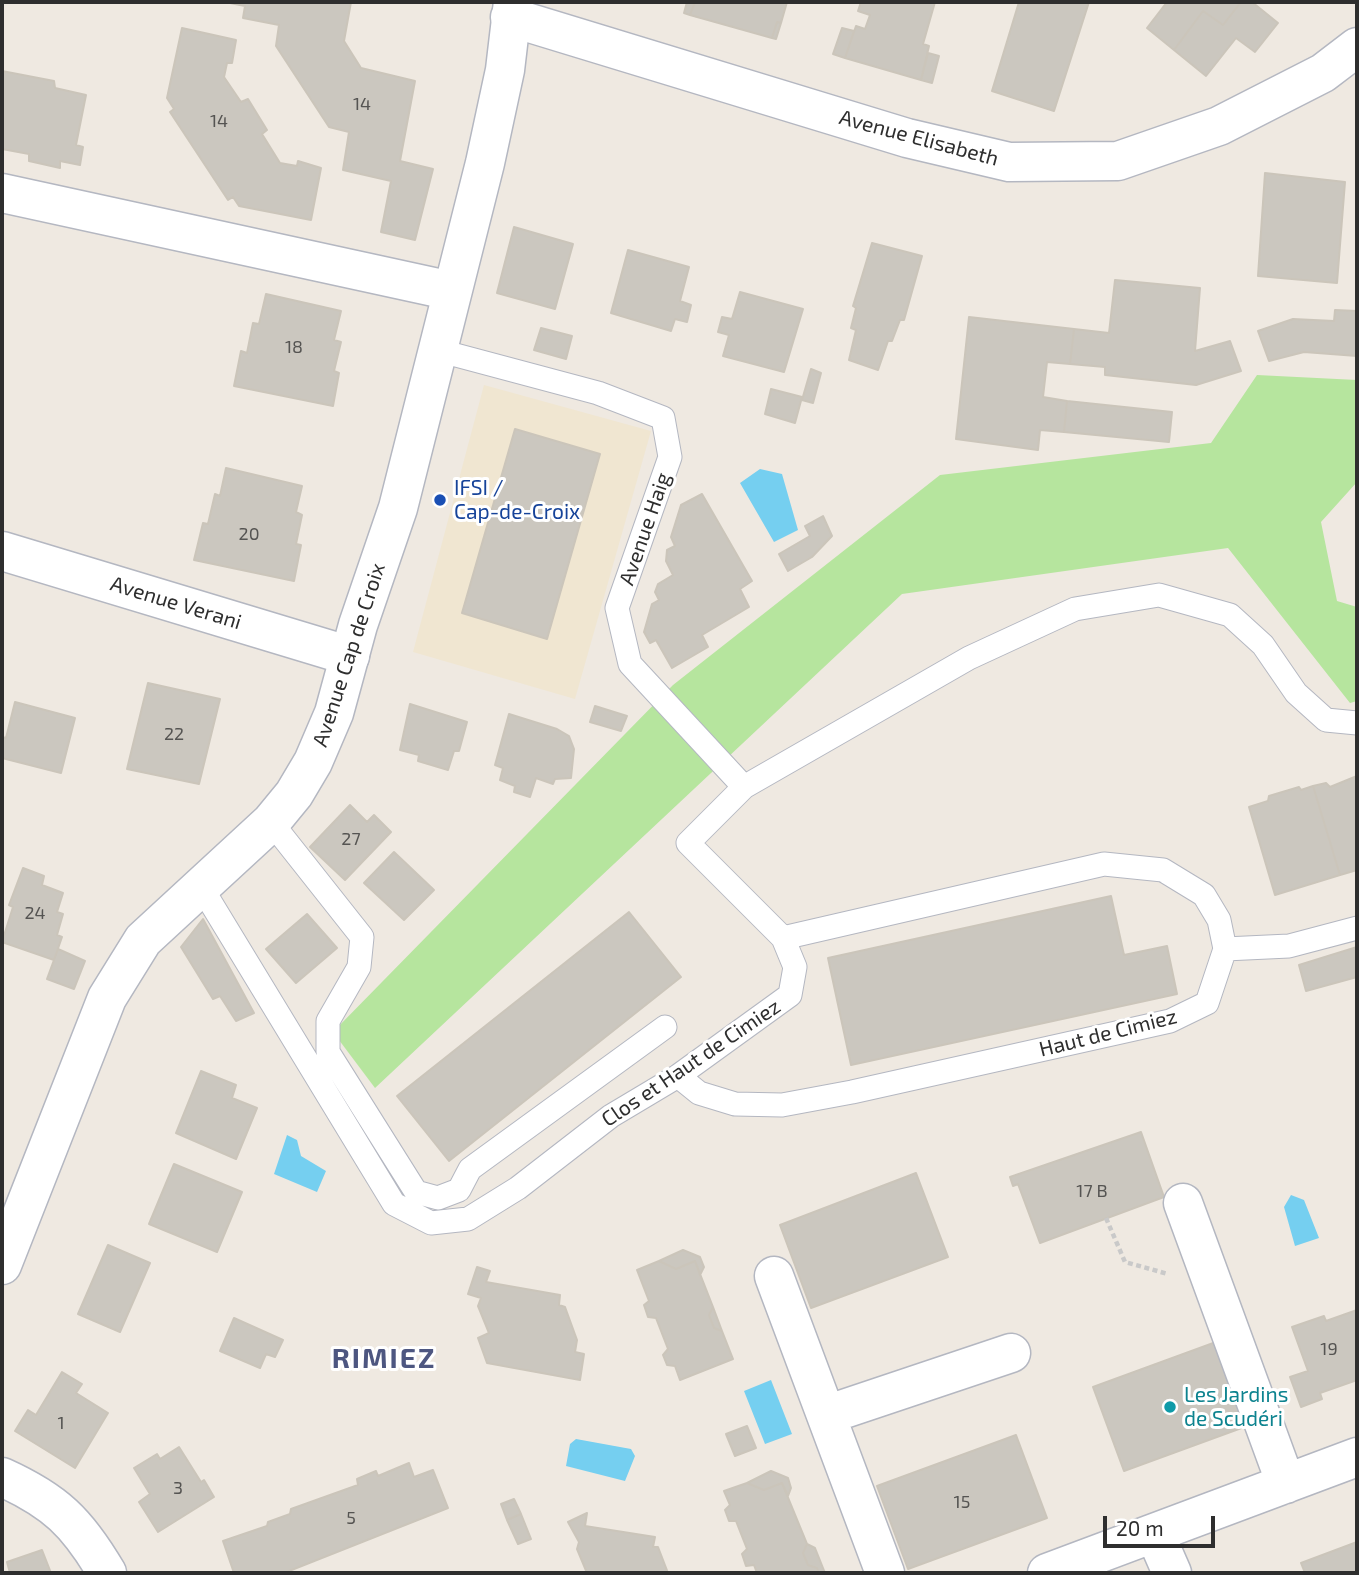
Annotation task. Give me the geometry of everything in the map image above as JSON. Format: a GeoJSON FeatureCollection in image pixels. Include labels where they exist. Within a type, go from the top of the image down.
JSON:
{"type":"FeatureCollection","features":[{"type":"Feature","properties":{"kind":"street","name":"Avenue Elisabeth"},"geometry":{"type":"LineString","coordinates":[[512,9],[907,138],[1009,162],[1118,161],[1219,126],[1323,73],[1357,47]]}},
{"type":"Feature","properties":{"kind":"street","name":"Avenue Cap de Croix"},"geometry":{"type":"LineString","coordinates":[[2,1265],[107,998],[143,940],[271,822],[294,794],[313,762],[334,713],[398,508],[505,69],[512,9]]}},
{"type":"Feature","properties":{"kind":"street"},"geometry":{"type":"LineString","coordinates":[[2,193],[452,291]]}},
{"type":"Feature","properties":{"kind":"street","name":"Avenue Verani"},"geometry":{"type":"LineString","coordinates":[[2,551],[350,656]]}},
{"type":"Feature","properties":{"kind":"street"},"geometry":{"type":"LineString","coordinates":[[1184,1203],[1286,1484]]}},
{"type":"Feature","properties":{"kind":"street"},"geometry":{"type":"LineString","coordinates":[[774,1276],[885,1573]]}},
{"type":"Feature","properties":{"kind":"street"},"geometry":{"type":"LineString","coordinates":[[826,1415],[1011,1353]]}},
{"type":"Feature","properties":{"kind":"street"},"geometry":{"type":"LineString","coordinates":[[1047,1573],[1100,1564],[1155,1534],[1357,1457]]}},
{"type":"Feature","properties":{"kind":"street"},"geometry":{"type":"LineString","coordinates":[[2,1477],[38,1493],[65,1513],[86,1537],[107,1573]]}},
{"type":"Feature","properties":{"kind":"street"},"geometry":{"type":"LineString","coordinates":[[1155,1534],[1172,1573]]}},
{"type":"Feature","properties":{"kind":"lane","name":"Avenue Haig"},"geometry":{"type":"LineString","coordinates":[[437,349],[598,393],[663,418],[670,457],[617,608],[630,664],[744,787]]}},
{"type":"Feature","properties":{"kind":"lane","name":"Clos et Haut de Cimiez"},"geometry":{"type":"LineString","coordinates":[[200,885],[394,1204],[431,1223],[468,1219],[518,1188],[611,1116],[678,1076],[790,995],[795,967],[783,938],[688,843],[744,787],[969,658],[1075,609],[1159,595],[1230,615],[1263,645],[1296,693],[1326,720],[1357,723]]}},
{"type":"Feature","properties":{"kind":"lane"},"geometry":{"type":"LineString","coordinates":[[271,822],[362,937],[359,967],[328,1021],[328,1052],[416,1192],[438,1198],[459,1190],[470,1169],[665,1027]]}},
{"type":"Feature","properties":{"kind":"lane"},"geometry":{"type":"LineString","coordinates":[[783,938],[1104,864],[1163,870],[1204,895],[1219,920],[1225,949],[1289,946],[1357,928]]}},
{"type":"Feature","properties":{"kind":"lane","name":"Haut de Cimiez"},"geometry":{"type":"LineString","coordinates":[[678,1076],[699,1093],[735,1104],[782,1105],[866,1089],[1170,1021],[1206,1003],[1225,949]]}},
{"type":"Feature","properties":{"kind":"path"},"geometry":{"type":"LineString","coordinates":[[1106,1219],[1125,1262],[1213,1286]]}},
{"type":"Feature","properties":{"kind":"shaded area"},"geometry":{"type":"Polygon","coordinates":[[[484,385],[651,431],[575,699],[413,652],[484,385]]]}},
{"type":"Feature","properties":{"kind":"green space"},"geometry":{"type":"Polygon","coordinates":[[[1257,375],[1357,380],[1357,482],[1321,522],[1337,601],[1357,607],[1357,701],[1350,703],[1228,548],[902,594],[375,1088],[333,1032],[673,685],[940,475],[1211,443],[1257,375]]]}},
{"type":"Feature","properties":{"kind":"water"},"geometry":{"type":"Polygon","coordinates":[[[760,469],[782,474],[798,530],[774,542],[740,483],[760,469]]]}},
{"type":"Feature","properties":{"kind":"water"},"geometry":{"type":"Polygon","coordinates":[[[287,1135],[297,1140],[301,1156],[326,1171],[317,1192],[274,1174],[287,1135]]]}},
{"type":"Feature","properties":{"kind":"water"},"geometry":{"type":"Polygon","coordinates":[[[1291,1195],[1304,1200],[1319,1238],[1295,1246],[1284,1207],[1291,1195]]]}},
{"type":"Feature","properties":{"kind":"water"},"geometry":{"type":"Polygon","coordinates":[[[771,1380],[792,1434],[765,1444],[744,1391],[771,1380]]]}},
{"type":"Feature","properties":{"kind":"water"},"geometry":{"type":"Polygon","coordinates":[[[576,1439],[631,1449],[635,1456],[625,1481],[566,1466],[570,1444],[576,1439]]]}},
{"type":"Feature","properties":{"kind":"building"},"geometry":{"type":"Polygon","coordinates":[[[225,2],[351,2],[344,41],[361,68],[415,81],[400,161],[433,169],[415,240],[381,232],[391,181],[343,170],[349,132],[329,127],[276,46],[279,25],[243,18],[245,6],[225,2]]]}},
{"type":"Feature","properties":{"kind":"building"},"geometry":{"type":"Polygon","coordinates":[[[687,2],[695,2],[690,15],[684,13],[687,2]]]}},
{"type":"Feature","properties":{"kind":"building"},"geometry":{"type":"Polygon","coordinates":[[[695,2],[787,2],[781,23],[777,22],[772,38],[690,15],[695,2]]]}},
{"type":"Feature","properties":{"kind":"building"},"geometry":{"type":"Polygon","coordinates":[[[861,2],[935,2],[923,44],[929,46],[921,80],[845,58],[856,26],[865,29],[870,15],[858,11],[861,2]]]}},
{"type":"Feature","properties":{"kind":"building"},"geometry":{"type":"Polygon","coordinates":[[[1019,2],[1089,2],[1054,111],[992,91],[1019,2]]]}},
{"type":"Feature","properties":{"kind":"building"},"geometry":{"type":"Polygon","coordinates":[[[1167,2],[1241,2],[1223,25],[1203,11],[1174,50],[1147,28],[1167,2]]]}},
{"type":"Feature","properties":{"kind":"building"},"geometry":{"type":"Polygon","coordinates":[[[1241,2],[1252,2],[1278,23],[1255,52],[1236,38],[1206,76],[1174,50],[1203,11],[1223,25],[1241,2]]]}},
{"type":"Feature","properties":{"kind":"building"},"geometry":{"type":"Polygon","coordinates":[[[777,22],[781,23],[776,39],[772,38],[777,22]]]}},
{"type":"Feature","properties":{"kind":"building"},"geometry":{"type":"Polygon","coordinates":[[[182,28],[236,40],[232,63],[227,63],[224,77],[241,102],[248,99],[267,130],[262,134],[280,163],[297,166],[298,161],[321,168],[311,220],[239,206],[233,197],[228,200],[170,112],[174,109],[167,98],[182,28]]]}},
{"type":"Feature","properties":{"kind":"building"},"geometry":{"type":"Polygon","coordinates":[[[842,28],[854,31],[845,58],[833,54],[842,28]]]}},
{"type":"Feature","properties":{"kind":"building"},"geometry":{"type":"Polygon","coordinates":[[[928,53],[939,56],[932,83],[921,80],[928,53]]]}},
{"type":"Feature","properties":{"kind":"building"},"geometry":{"type":"Polygon","coordinates":[[[2,71],[54,81],[55,88],[86,95],[76,145],[83,147],[80,165],[60,161],[60,168],[29,161],[29,154],[2,149],[2,71]]]}},
{"type":"Feature","properties":{"kind":"building"},"geometry":{"type":"Polygon","coordinates":[[[1265,173],[1345,182],[1337,283],[1258,276],[1265,173]]]}},
{"type":"Feature","properties":{"kind":"building"},"geometry":{"type":"Polygon","coordinates":[[[514,227],[573,244],[555,309],[497,293],[514,227]]]}},
{"type":"Feature","properties":{"kind":"building"},"geometry":{"type":"Polygon","coordinates":[[[872,243],[922,256],[904,320],[900,320],[892,341],[888,341],[878,370],[849,360],[856,330],[851,328],[856,308],[853,306],[872,243]]]}},
{"type":"Feature","properties":{"kind":"building"},"geometry":{"type":"Polygon","coordinates":[[[628,250],[689,267],[680,301],[691,305],[687,322],[675,319],[671,331],[611,313],[628,250]]]}},
{"type":"Feature","properties":{"kind":"building"},"geometry":{"type":"Polygon","coordinates":[[[1115,280],[1200,288],[1195,351],[1230,341],[1241,371],[1196,385],[1105,375],[1105,367],[1070,364],[1074,329],[1109,333],[1115,280]]]}},
{"type":"Feature","properties":{"kind":"building"},"geometry":{"type":"Polygon","coordinates":[[[740,292],[803,309],[784,372],[723,356],[729,335],[718,332],[722,317],[732,319],[740,292]]]}},
{"type":"Feature","properties":{"kind":"building"},"geometry":{"type":"Polygon","coordinates":[[[266,294],[341,311],[334,340],[341,342],[334,371],[339,373],[333,406],[234,386],[241,351],[247,353],[253,323],[259,324],[266,294]]]}},
{"type":"Feature","properties":{"kind":"building"},"geometry":{"type":"Polygon","coordinates":[[[1335,310],[1357,311],[1357,356],[1304,352],[1269,361],[1258,331],[1293,319],[1334,321],[1335,310]]]}},
{"type":"Feature","properties":{"kind":"building"},"geometry":{"type":"Polygon","coordinates":[[[969,317],[1074,329],[1070,364],[1047,362],[1043,397],[1067,401],[1064,432],[1040,430],[1038,450],[956,439],[969,317]]]}},
{"type":"Feature","properties":{"kind":"building"},"geometry":{"type":"Polygon","coordinates":[[[541,328],[572,336],[566,359],[534,350],[541,328]]]}},
{"type":"Feature","properties":{"kind":"building"},"geometry":{"type":"Polygon","coordinates":[[[811,369],[821,373],[813,403],[802,400],[811,369]]]}},
{"type":"Feature","properties":{"kind":"building"},"geometry":{"type":"Polygon","coordinates":[[[771,389],[802,397],[795,423],[765,414],[771,389]]]}},
{"type":"Feature","properties":{"kind":"building"},"geometry":{"type":"Polygon","coordinates":[[[1067,401],[1172,412],[1169,442],[1064,432],[1067,401]]]}},
{"type":"Feature","properties":{"kind":"building"},"geometry":{"type":"Polygon","coordinates":[[[515,429],[600,454],[547,639],[462,613],[515,429]]]}},
{"type":"Feature","properties":{"kind":"building"},"geometry":{"type":"Polygon","coordinates":[[[226,468],[302,486],[296,512],[302,515],[296,544],[301,545],[294,581],[194,560],[203,523],[208,524],[215,494],[220,496],[226,468]]]}},
{"type":"Feature","properties":{"kind":"building"},"geometry":{"type":"Polygon","coordinates":[[[702,494],[752,581],[740,589],[749,607],[702,635],[708,647],[672,668],[656,640],[650,643],[644,632],[652,604],[659,600],[655,592],[658,584],[673,575],[666,561],[667,550],[675,546],[671,537],[681,505],[702,494]]]}},
{"type":"Feature","properties":{"kind":"building"},"geometry":{"type":"Polygon","coordinates":[[[823,516],[832,536],[812,557],[788,571],[779,554],[810,536],[805,526],[823,516]]]}},
{"type":"Feature","properties":{"kind":"building"},"geometry":{"type":"Polygon","coordinates":[[[148,683],[220,699],[199,784],[127,769],[148,683]]]}},
{"type":"Feature","properties":{"kind":"building"},"geometry":{"type":"Polygon","coordinates":[[[15,702],[75,718],[61,773],[2,758],[2,737],[6,738],[15,702]]]}},
{"type":"Feature","properties":{"kind":"building"},"geometry":{"type":"Polygon","coordinates":[[[410,704],[467,722],[459,751],[454,751],[448,770],[418,761],[419,755],[400,750],[410,704]]]}},
{"type":"Feature","properties":{"kind":"building"},"geometry":{"type":"Polygon","coordinates":[[[595,706],[627,716],[621,731],[590,722],[595,706]]]}},
{"type":"Feature","properties":{"kind":"building"},"geometry":{"type":"Polygon","coordinates":[[[509,714],[557,729],[569,736],[574,749],[571,778],[555,779],[553,784],[536,778],[530,797],[514,792],[515,786],[500,780],[503,768],[495,765],[509,714]]]}},
{"type":"Feature","properties":{"kind":"building"},"geometry":{"type":"Polygon","coordinates":[[[1357,776],[1357,870],[1340,875],[1313,786],[1326,783],[1330,787],[1357,776]]]}},
{"type":"Feature","properties":{"kind":"building"},"geometry":{"type":"Polygon","coordinates":[[[1313,786],[1340,875],[1275,895],[1249,807],[1268,801],[1269,796],[1299,787],[1301,790],[1313,786]]]}},
{"type":"Feature","properties":{"kind":"building"},"geometry":{"type":"Polygon","coordinates":[[[350,805],[367,822],[374,815],[391,832],[345,880],[310,847],[350,805]]]}},
{"type":"Feature","properties":{"kind":"building"},"geometry":{"type":"Polygon","coordinates":[[[394,852],[434,890],[404,920],[364,883],[394,852]]]}},
{"type":"Feature","properties":{"kind":"building"},"geometry":{"type":"Polygon","coordinates":[[[23,868],[44,876],[42,885],[63,893],[57,912],[63,914],[57,935],[62,937],[54,960],[2,942],[13,907],[9,905],[23,868]]]}},
{"type":"Feature","properties":{"kind":"building"},"geometry":{"type":"Polygon","coordinates":[[[1111,896],[1124,955],[1167,946],[1177,994],[851,1065],[828,958],[1111,896]]]}},
{"type":"Feature","properties":{"kind":"building"},"geometry":{"type":"Polygon","coordinates":[[[629,912],[681,977],[449,1161],[397,1096],[629,912]]]}},
{"type":"Feature","properties":{"kind":"building"},"geometry":{"type":"Polygon","coordinates":[[[307,914],[337,948],[296,983],[266,949],[307,914]]]}},
{"type":"Feature","properties":{"kind":"building"},"geometry":{"type":"Polygon","coordinates":[[[203,919],[254,1013],[236,1021],[220,996],[213,999],[181,947],[203,919]]]}},
{"type":"Feature","properties":{"kind":"building"},"geometry":{"type":"Polygon","coordinates":[[[1357,947],[1357,977],[1306,991],[1299,965],[1357,947]]]}},
{"type":"Feature","properties":{"kind":"building"},"geometry":{"type":"Polygon","coordinates":[[[58,949],[85,961],[74,989],[47,979],[58,949]]]}},
{"type":"Feature","properties":{"kind":"building"},"geometry":{"type":"Polygon","coordinates":[[[201,1071],[236,1085],[232,1098],[257,1108],[236,1159],[176,1133],[201,1071]]]}},
{"type":"Feature","properties":{"kind":"building"},"geometry":{"type":"Polygon","coordinates":[[[1141,1132],[1164,1197],[1040,1243],[1018,1184],[1013,1186],[1010,1177],[1141,1132]]]}},
{"type":"Feature","properties":{"kind":"building"},"geometry":{"type":"Polygon","coordinates":[[[174,1164],[242,1192],[217,1252],[149,1224],[174,1164]]]}},
{"type":"Feature","properties":{"kind":"building"},"geometry":{"type":"Polygon","coordinates":[[[916,1173],[948,1257],[811,1308],[780,1225],[916,1173]]]}},
{"type":"Feature","properties":{"kind":"building"},"geometry":{"type":"Polygon","coordinates":[[[108,1245],[150,1263],[120,1332],[78,1314],[108,1245]]]}},
{"type":"Feature","properties":{"kind":"building"},"geometry":{"type":"Polygon","coordinates":[[[683,1250],[700,1257],[704,1267],[700,1275],[695,1261],[676,1269],[659,1261],[683,1250]]]}},
{"type":"Feature","properties":{"kind":"building"},"geometry":{"type":"Polygon","coordinates":[[[659,1261],[676,1269],[695,1261],[713,1307],[709,1315],[714,1328],[722,1331],[733,1359],[680,1380],[675,1366],[667,1365],[663,1355],[668,1349],[656,1318],[648,1317],[644,1305],[649,1301],[637,1270],[659,1261]]]}},
{"type":"Feature","properties":{"kind":"building"},"geometry":{"type":"Polygon","coordinates":[[[477,1267],[490,1271],[486,1282],[560,1295],[559,1305],[565,1307],[577,1340],[575,1352],[584,1354],[580,1380],[487,1363],[478,1338],[489,1333],[478,1306],[481,1298],[468,1294],[477,1267]]]}},
{"type":"Feature","properties":{"kind":"building"},"geometry":{"type":"Polygon","coordinates":[[[713,1307],[722,1331],[714,1328],[709,1315],[713,1307]]]}},
{"type":"Feature","properties":{"kind":"building"},"geometry":{"type":"Polygon","coordinates":[[[1357,1310],[1357,1380],[1320,1393],[1322,1399],[1301,1407],[1290,1377],[1308,1371],[1292,1327],[1324,1316],[1326,1321],[1357,1310]]]}},
{"type":"Feature","properties":{"kind":"building"},"geometry":{"type":"Polygon","coordinates":[[[234,1318],[283,1340],[275,1357],[266,1354],[260,1368],[220,1351],[234,1318]]]}},
{"type":"Feature","properties":{"kind":"building","name":"Les Jardins de Scudéri"},"geometry":{"type":"Polygon","coordinates":[[[1216,1342],[1247,1426],[1124,1471],[1093,1387],[1216,1342]]]}},
{"type":"Feature","properties":{"kind":"building"},"geometry":{"type":"Polygon","coordinates":[[[62,1372],[82,1384],[76,1393],[108,1413],[75,1468],[15,1431],[28,1410],[36,1415],[62,1372]]]}},
{"type":"Feature","properties":{"kind":"building"},"geometry":{"type":"Polygon","coordinates":[[[747,1426],[756,1448],[735,1456],[726,1434],[747,1426]]]}},
{"type":"Feature","properties":{"kind":"building"},"geometry":{"type":"Polygon","coordinates":[[[1016,1435],[1047,1518],[908,1569],[877,1486],[1016,1435]]]}},
{"type":"Feature","properties":{"kind":"building"},"geometry":{"type":"Polygon","coordinates":[[[179,1447],[214,1497],[158,1532],[139,1502],[150,1494],[134,1468],[157,1454],[160,1459],[179,1447]]]}},
{"type":"Feature","properties":{"kind":"building"},"geometry":{"type":"Polygon","coordinates":[[[409,1463],[414,1477],[433,1470],[448,1508],[284,1573],[234,1573],[223,1541],[267,1526],[268,1522],[290,1514],[291,1509],[358,1485],[357,1479],[376,1471],[378,1476],[409,1463]]]}},
{"type":"Feature","properties":{"kind":"building"},"geometry":{"type":"Polygon","coordinates":[[[771,1471],[788,1478],[791,1488],[788,1496],[782,1483],[764,1490],[747,1483],[771,1471]]]}},
{"type":"Feature","properties":{"kind":"building"},"geometry":{"type":"Polygon","coordinates":[[[747,1483],[764,1490],[782,1483],[807,1544],[803,1553],[808,1565],[817,1568],[819,1573],[757,1573],[754,1565],[746,1566],[742,1554],[747,1549],[736,1521],[729,1521],[725,1510],[730,1505],[724,1491],[747,1483]]]}},
{"type":"Feature","properties":{"kind":"building"},"geometry":{"type":"Polygon","coordinates":[[[514,1499],[521,1514],[507,1520],[501,1504],[514,1499]]]}},
{"type":"Feature","properties":{"kind":"building"},"geometry":{"type":"Polygon","coordinates":[[[587,1513],[585,1526],[655,1537],[653,1547],[658,1547],[668,1573],[587,1573],[577,1549],[579,1542],[568,1522],[587,1513]]]}},
{"type":"Feature","properties":{"kind":"building"},"geometry":{"type":"Polygon","coordinates":[[[521,1514],[531,1539],[518,1544],[507,1520],[521,1514]]]}},
{"type":"Feature","properties":{"kind":"building"},"geometry":{"type":"Polygon","coordinates":[[[1357,1542],[1357,1573],[1305,1573],[1301,1563],[1357,1542]]]}},
{"type":"Feature","properties":{"kind":"building"},"geometry":{"type":"Polygon","coordinates":[[[807,1544],[815,1548],[825,1573],[819,1573],[817,1568],[808,1565],[803,1553],[807,1544]]]}},
{"type":"Feature","properties":{"kind":"building"},"geometry":{"type":"Polygon","coordinates":[[[42,1550],[51,1573],[10,1573],[7,1562],[42,1550]]]}},
{"type":"Feature","properties":{"kind":"place","name":"IFSI / Cap-de-Croix"},"geometry":{"type":"Point","coordinates":[440,500]}},
{"type":"Feature","properties":{"kind":"place","name":"Les Jardins de Scudéri"},"geometry":{"type":"Point","coordinates":[1170,1407]}},
{"type":"Feature","properties":{"kind":"district","name":"RIMIEZ"},"geometry":{"type":"Point","coordinates":[384,1359]}}]}
